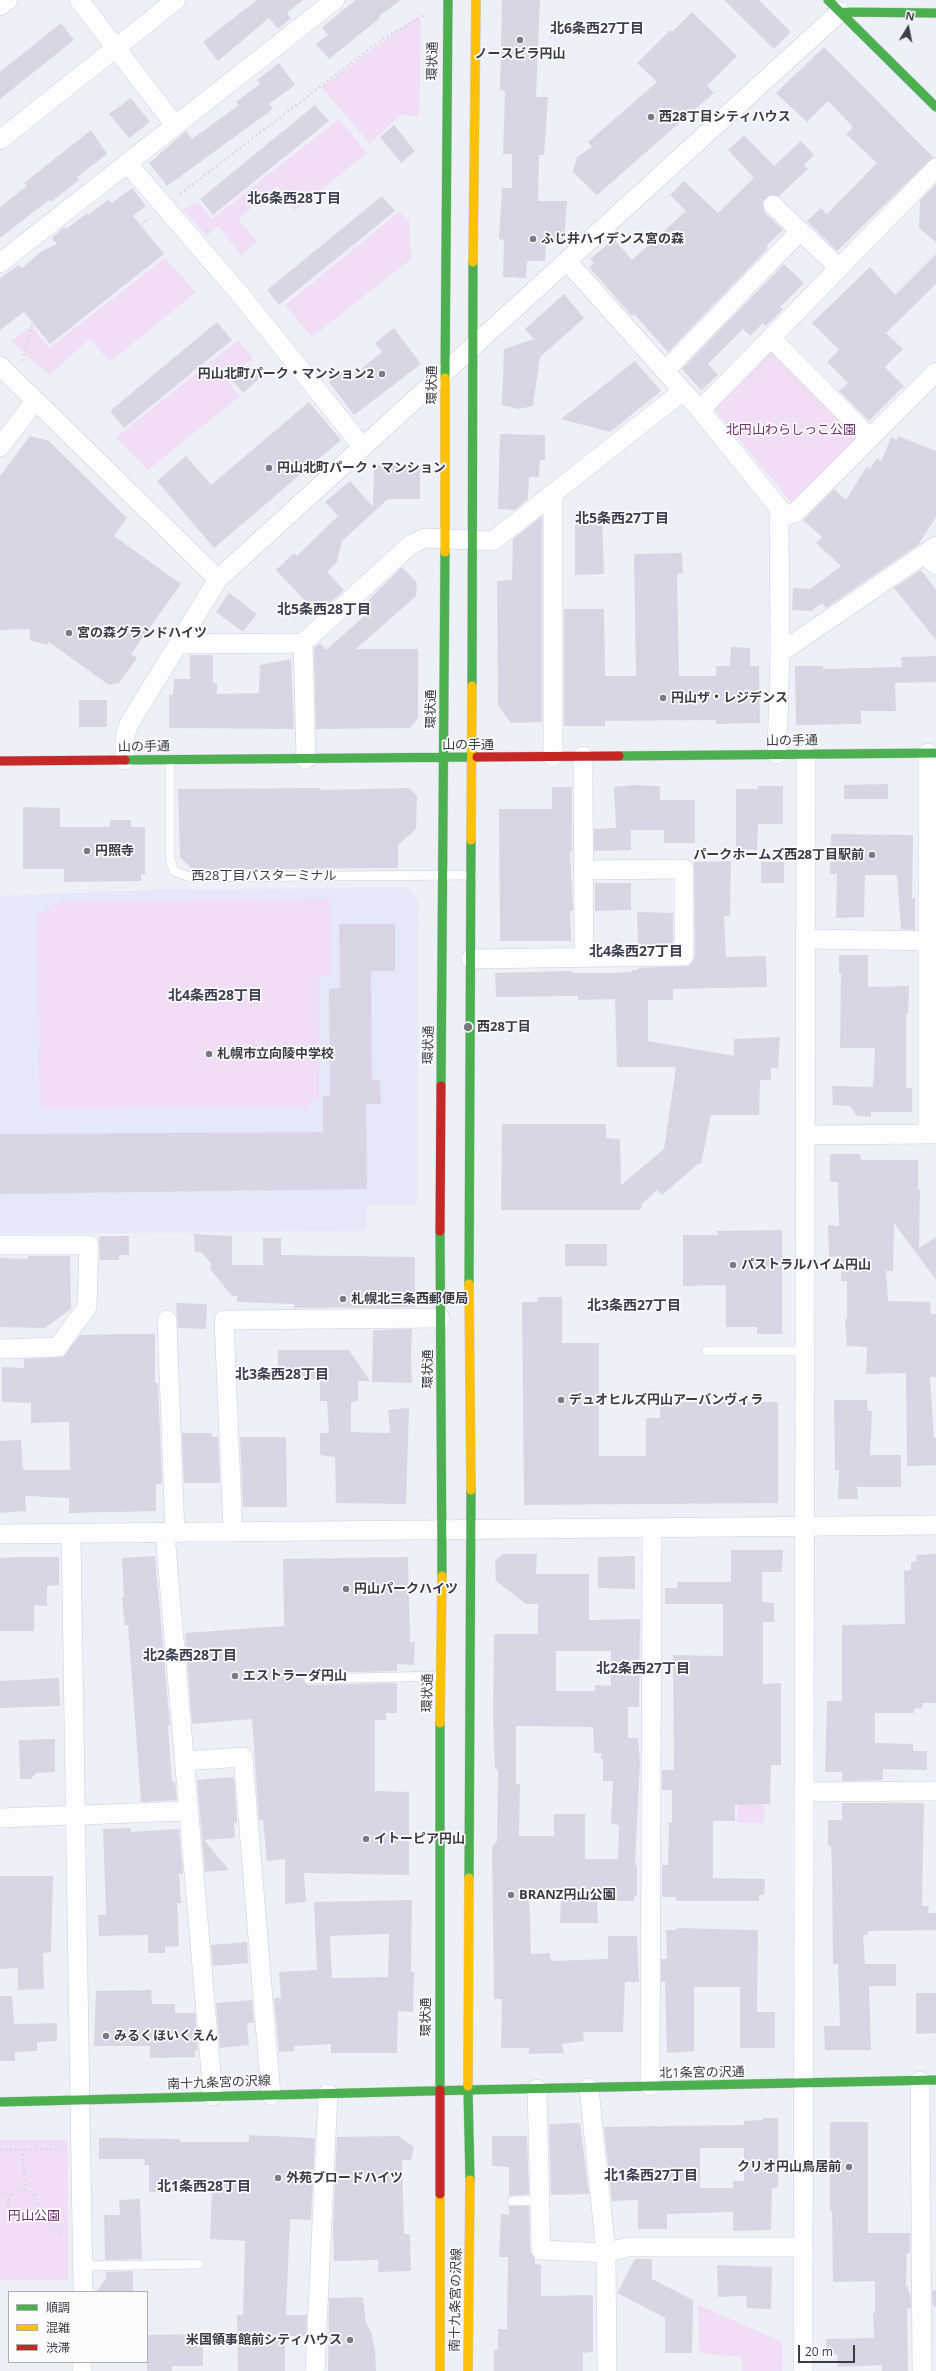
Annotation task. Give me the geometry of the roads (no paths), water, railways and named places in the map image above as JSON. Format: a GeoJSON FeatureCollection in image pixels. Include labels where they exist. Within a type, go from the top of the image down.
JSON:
{"type":"FeatureCollection","features":[{"type":"Feature","properties":{"kind":"street"},"geometry":{"type":"LineString","coordinates":[[0,6],[8,0]]}},
{"type":"Feature","properties":{"kind":"street"},"geometry":{"type":"LineString","coordinates":[[79,0],[175,125]]}},
{"type":"Feature","properties":{"kind":"street"},"geometry":{"type":"LineString","coordinates":[[0,140],[176,0]]}},
{"type":"Feature","properties":{"kind":"street"},"geometry":{"type":"LineString","coordinates":[[0,263],[335,0]]}},
{"type":"Feature","properties":{"kind":"street","name":"環状通"},"geometry":{"type":"LineString","coordinates":[[440,2090],[439,1821],[442,1530],[440,1318],[444,874],[446,55],[448,0]]}},
{"type":"Feature","properties":{"kind":"street"},"geometry":{"type":"LineString","coordinates":[[468,2090],[471,1530],[468,1212],[472,875],[472,540],[476,0]]}},
{"type":"Feature","properties":{"kind":"street"},"geometry":{"type":"LineString","coordinates":[[834,6],[936,107]]}},
{"type":"Feature","properties":{"kind":"street"},"geometry":{"type":"LineString","coordinates":[[125,760],[125,736],[129,724],[218,579],[362,446],[567,261],[834,6],[936,13]]}},
{"type":"Feature","properties":{"kind":"street"},"geometry":{"type":"LineString","coordinates":[[127,163],[239,293],[362,446]]}},
{"type":"Feature","properties":{"kind":"street"},"geometry":{"type":"LineString","coordinates":[[700,410],[936,168]]}},
{"type":"Feature","properties":{"kind":"street"},"geometry":{"type":"LineString","coordinates":[[773,205],[839,268]]}},
{"type":"Feature","properties":{"kind":"street"},"geometry":{"type":"LineString","coordinates":[[665,371],[800,232]]}},
{"type":"Feature","properties":{"kind":"street"},"geometry":{"type":"LineString","coordinates":[[567,261],[700,410],[779,508],[780,653],[777,754]]}},
{"type":"Feature","properties":{"kind":"street"},"geometry":{"type":"LineString","coordinates":[[771,338],[870,438]]}},
{"type":"Feature","properties":{"kind":"street"},"geometry":{"type":"LineString","coordinates":[[0,366],[218,579]]}},
{"type":"Feature","properties":{"kind":"street"},"geometry":{"type":"LineString","coordinates":[[780,518],[796,512],[936,372]]}},
{"type":"Feature","properties":{"kind":"street"},"geometry":{"type":"LineString","coordinates":[[178,644],[303,643],[410,544],[425,538],[493,541],[683,392]]}},
{"type":"Feature","properties":{"kind":"street"},"geometry":{"type":"LineString","coordinates":[[0,447],[35,401]]}},
{"type":"Feature","properties":{"kind":"street"},"geometry":{"type":"LineString","coordinates":[[553,757],[554,493]]}},
{"type":"Feature","properties":{"kind":"street"},"geometry":{"type":"LineString","coordinates":[[780,653],[932,555]]}},
{"type":"Feature","properties":{"kind":"street"},"geometry":{"type":"LineString","coordinates":[[303,643],[306,759]]}},
{"type":"Feature","properties":{"kind":"street"},"geometry":{"type":"LineString","coordinates":[[806,1135],[932,1134],[932,753]]}},
{"type":"Feature","properties":{"kind":"street","name":"山の手通"},"geometry":{"type":"LineString","coordinates":[[0,761],[932,753]]}},
{"type":"Feature","properties":{"kind":"street"},"geometry":{"type":"LineString","coordinates":[[803,2371],[806,754]]}},
{"type":"Feature","properties":{"kind":"street"},"geometry":{"type":"LineString","coordinates":[[584,756],[584,958]]}},
{"type":"Feature","properties":{"kind":"street"},"geometry":{"type":"LineString","coordinates":[[471,959],[684,956],[684,869],[584,870]]}},
{"type":"Feature","properties":{"kind":"street"},"geometry":{"type":"LineString","coordinates":[[806,939],[931,941]]}},
{"type":"Feature","properties":{"kind":"street"},"geometry":{"type":"LineString","coordinates":[[0,1245],[89,1245],[87,1307],[58,1347],[0,1349]]}},
{"type":"Feature","properties":{"kind":"street"},"geometry":{"type":"LineString","coordinates":[[234,1532],[224,1320],[440,1318]]}},
{"type":"Feature","properties":{"kind":"street"},"geometry":{"type":"LineString","coordinates":[[167,1320],[170,1533],[187,1811],[213,2096]]}},
{"type":"Feature","properties":{"kind":"street"},"geometry":{"type":"LineString","coordinates":[[0,1534],[936,1525]]}},
{"type":"Feature","properties":{"kind":"street"},"geometry":{"type":"LineString","coordinates":[[650,2086],[652,1528]]}},
{"type":"Feature","properties":{"kind":"street"},"geometry":{"type":"LineString","coordinates":[[71,1534],[83,2291]]}},
{"type":"Feature","properties":{"kind":"street"},"geometry":{"type":"LineString","coordinates":[[184,1761],[243,1757],[271,2095]]}},
{"type":"Feature","properties":{"kind":"street"},"geometry":{"type":"LineString","coordinates":[[804,1792],[936,1791]]}},
{"type":"Feature","properties":{"kind":"street"},"geometry":{"type":"LineString","coordinates":[[0,1818],[187,1811]]}},
{"type":"Feature","properties":{"kind":"street"},"geometry":{"type":"LineString","coordinates":[[922,2371],[928,2080]]}},
{"type":"Feature","properties":{"kind":"street","name":"北1条宮の沢通"},"geometry":{"type":"LineString","coordinates":[[468,2090],[804,2084],[928,2080]]}},
{"type":"Feature","properties":{"kind":"street"},"geometry":{"type":"LineString","coordinates":[[589,2088],[606,2253],[607,2371]]}},
{"type":"Feature","properties":{"kind":"street"},"geometry":{"type":"LineString","coordinates":[[537,2089],[541,2250],[606,2253],[628,2247],[803,2247]]}},
{"type":"Feature","properties":{"kind":"street","name":"南十九条宮の沢線"},"geometry":{"type":"LineString","coordinates":[[440,2090],[440,2371]]}},
{"type":"Feature","properties":{"kind":"street","name":"南十九条宮の沢線"},"geometry":{"type":"LineString","coordinates":[[0,2102],[468,2090],[470,2200],[468,2371]]}},
{"type":"Feature","properties":{"kind":"street"},"geometry":{"type":"LineString","coordinates":[[315,2371],[328,2094]]}},
{"type":"Feature","properties":{"kind":"lane","name":"西28丁目バスターミナル"},"geometry":{"type":"LineString","coordinates":[[170,760],[170,858],[174,871],[181,875],[190,877],[472,875]]}},
{"type":"Feature","properties":{"kind":"lane"},"geometry":{"type":"LineString","coordinates":[[706,1351],[805,1351]]}},
{"type":"Feature","properties":{"kind":"lane"},"geometry":{"type":"LineString","coordinates":[[309,1679],[441,1676]]}},
{"type":"Feature","properties":{"kind":"lane"},"geometry":{"type":"LineString","coordinates":[[512,2201],[540,2200]]}},
{"type":"Feature","properties":{"kind":"lane"},"geometry":{"type":"LineString","coordinates":[[83,2266],[199,2264]]}},
{"type":"Feature","properties":{"kind":"place","name":"ノースビラ円山"},"geometry":{"type":"Point","coordinates":[520,40]}},
{"type":"Feature","properties":{"kind":"place","name":"西28丁目シティハウス"},"geometry":{"type":"Point","coordinates":[651,117]}},
{"type":"Feature","properties":{"kind":"place","name":"ふじ井ハイデンス宮の森"},"geometry":{"type":"Point","coordinates":[533,239]}},
{"type":"Feature","properties":{"kind":"place","name":"円山北町パーク・マンション2"},"geometry":{"type":"Point","coordinates":[382,374]}},
{"type":"Feature","properties":{"kind":"place","name":"円山北町パーク・マンション"},"geometry":{"type":"Point","coordinates":[269,468]}},
{"type":"Feature","properties":{"kind":"place","name":"宮の森グランドハイツ"},"geometry":{"type":"Point","coordinates":[69,633]}},
{"type":"Feature","properties":{"kind":"place","name":"円山ザ・レジデンス"},"geometry":{"type":"Point","coordinates":[663,698]}},
{"type":"Feature","properties":{"kind":"place","name":"円照寺"},"geometry":{"type":"Point","coordinates":[87,851]}},
{"type":"Feature","properties":{"kind":"place","name":"パークホームズ西28丁目駅前"},"geometry":{"type":"Point","coordinates":[872,855]}},
{"type":"Feature","properties":{"kind":"place","name":"西28丁目"},"geometry":{"type":"Point","coordinates":[468,1027]}},
{"type":"Feature","properties":{"kind":"place","name":"札幌市立向陵中学校"},"geometry":{"type":"Point","coordinates":[209,1054]}},
{"type":"Feature","properties":{"kind":"place","name":"パストラルハイム円山"},"geometry":{"type":"Point","coordinates":[733,1265]}},
{"type":"Feature","properties":{"kind":"place","name":"札幌北三条西郵便局"},"geometry":{"type":"Point","coordinates":[343,1299]}},
{"type":"Feature","properties":{"kind":"place","name":"デュオヒルズ円山アーバンヴィラ"},"geometry":{"type":"Point","coordinates":[561,1400]}},
{"type":"Feature","properties":{"kind":"place","name":"円山パークハイツ"},"geometry":{"type":"Point","coordinates":[346,1589]}},
{"type":"Feature","properties":{"kind":"place","name":"エストラーダ円山"},"geometry":{"type":"Point","coordinates":[235,1676]}},
{"type":"Feature","properties":{"kind":"place","name":"イトーピア円山"},"geometry":{"type":"Point","coordinates":[366,1839]}},
{"type":"Feature","properties":{"kind":"place","name":"BRANZ円山公園"},"geometry":{"type":"Point","coordinates":[511,1895]}},
{"type":"Feature","properties":{"kind":"place","name":"みるくほいくえん"},"geometry":{"type":"Point","coordinates":[106,2036]}},
{"type":"Feature","properties":{"kind":"place","name":"クリオ円山鳥居前"},"geometry":{"type":"Point","coordinates":[849,2167]}},
{"type":"Feature","properties":{"kind":"place","name":"外苑ブロードハイツ"},"geometry":{"type":"Point","coordinates":[278,2178]}},
{"type":"Feature","properties":{"kind":"place","name":"米国領事館前シティハウス"},"geometry":{"type":"Point","coordinates":[350,2340]}},
{"type":"Feature","properties":{"kind":"district","name":"北6条西27丁目"},"geometry":{"type":"Point","coordinates":[597,29]}},
{"type":"Feature","properties":{"kind":"district","name":"北6条西28丁目"},"geometry":{"type":"Point","coordinates":[294,199]}},
{"type":"Feature","properties":{"kind":"district","name":"北5条西27丁目"},"geometry":{"type":"Point","coordinates":[622,519]}},
{"type":"Feature","properties":{"kind":"district","name":"北5条西28丁目"},"geometry":{"type":"Point","coordinates":[324,610]}},
{"type":"Feature","properties":{"kind":"district","name":"北4条西27丁目"},"geometry":{"type":"Point","coordinates":[636,952]}},
{"type":"Feature","properties":{"kind":"district","name":"北4条西28丁目"},"geometry":{"type":"Point","coordinates":[215,996]}},
{"type":"Feature","properties":{"kind":"district","name":"北3条西27丁目"},"geometry":{"type":"Point","coordinates":[634,1306]}},
{"type":"Feature","properties":{"kind":"district","name":"北3条西28丁目"},"geometry":{"type":"Point","coordinates":[282,1375]}},
{"type":"Feature","properties":{"kind":"district","name":"北2条西28丁目"},"geometry":{"type":"Point","coordinates":[190,1656]}},
{"type":"Feature","properties":{"kind":"district","name":"北2条西27丁目"},"geometry":{"type":"Point","coordinates":[643,1669]}},
{"type":"Feature","properties":{"kind":"district","name":"北1条西27丁目"},"geometry":{"type":"Point","coordinates":[651,2176]}},
{"type":"Feature","properties":{"kind":"district","name":"北1条西28丁目"},"geometry":{"type":"Point","coordinates":[204,2187]}},
{"type":"Feature","properties":{"kind":"park label","name":"北円山わらしっこ公園"},"geometry":{"type":"Point","coordinates":[791,430]}},
{"type":"Feature","properties":{"kind":"park label","name":"円山公園"},"geometry":{"type":"Point","coordinates":[34,2216]}}]}
